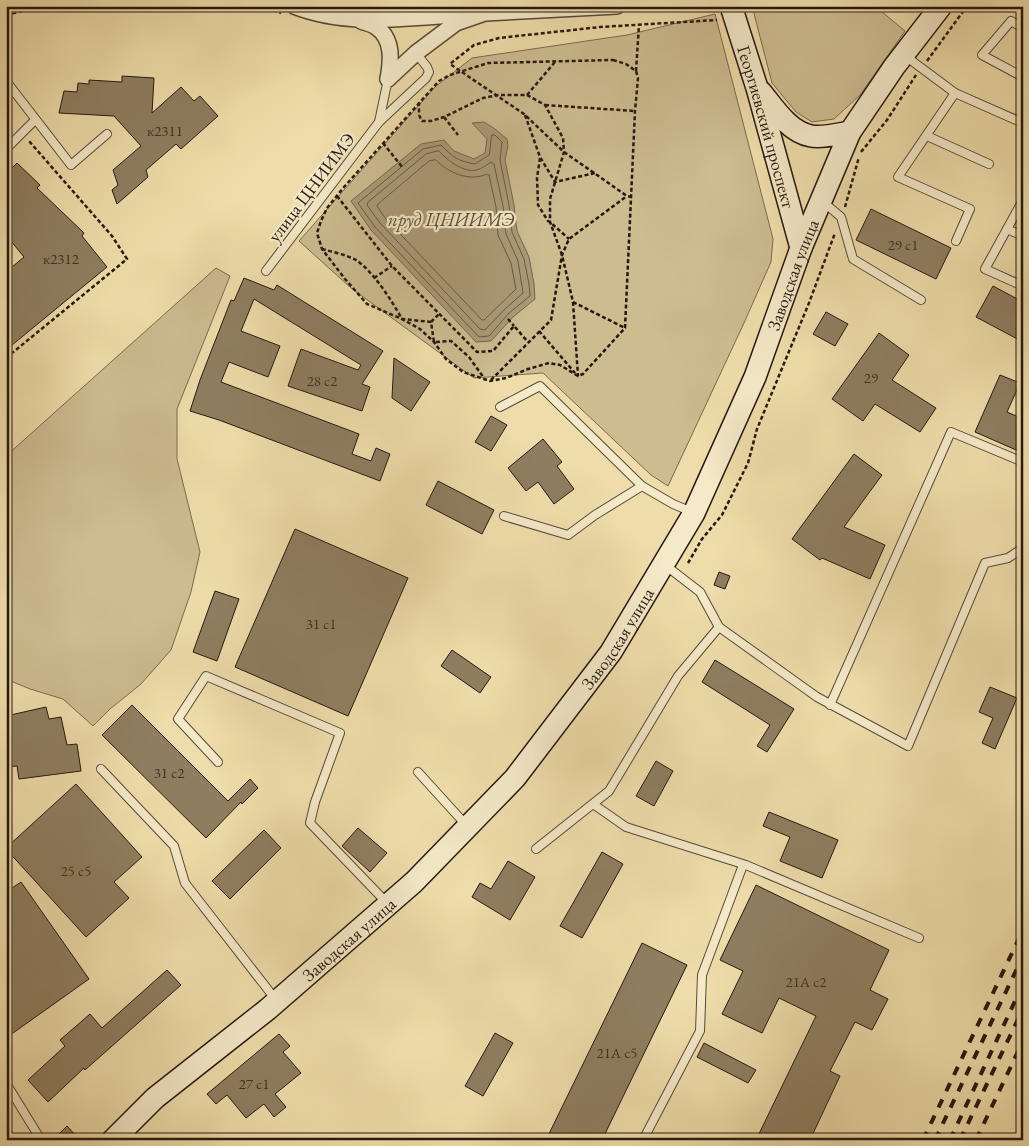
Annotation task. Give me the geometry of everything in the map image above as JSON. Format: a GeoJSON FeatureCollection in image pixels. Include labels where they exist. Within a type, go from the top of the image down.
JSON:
{"type":"FeatureCollection","features":[{"type":"Feature","properties":{"kind":"street"},"geometry":{"type":"LineString","coordinates":[[294,6],[306,11],[336,18],[360,20],[617,6]]}},
{"type":"Feature","properties":{"kind":"street","name":"Заводская улица"},"geometry":{"type":"LineString","coordinates":[[113,1140],[155,1098],[277,1001],[414,882],[515,778],[611,652],[694,513],[755,377],[801,248],[850,132],[941,6]]}},
{"type":"Feature","properties":{"kind":"street"},"geometry":{"type":"LineString","coordinates":[[388,80],[416,53],[456,24],[485,13]]}},
{"type":"Feature","properties":{"kind":"street","name":"Георгиевский проспект"},"geometry":{"type":"LineString","coordinates":[[725,13],[757,88],[801,248]]}},
{"type":"Feature","properties":{"kind":"street"},"geometry":{"type":"LineString","coordinates":[[360,20],[377,27],[386,37],[390,50],[391,64],[388,80]]}},
{"type":"Feature","properties":{"kind":"street"},"geometry":{"type":"LineString","coordinates":[[757,88],[790,126],[810,136],[850,132]]}},
{"type":"Feature","properties":{"kind":"lane"},"geometry":{"type":"LineString","coordinates":[[1023,28],[1011,21],[982,56],[1023,77]]}},
{"type":"Feature","properties":{"kind":"lane","name":"улица ЦНИИМЭ"},"geometry":{"type":"LineString","coordinates":[[266,271],[379,122],[426,78],[429,72],[427,67],[416,53]]}},
{"type":"Feature","properties":{"kind":"lane"},"geometry":{"type":"LineString","coordinates":[[904,55],[956,93],[1023,123]]}},
{"type":"Feature","properties":{"kind":"lane","name":"улица ЦНИИМЭ"},"geometry":{"type":"LineString","coordinates":[[379,122],[388,80]]}},
{"type":"Feature","properties":{"kind":"lane"},"geometry":{"type":"LineString","coordinates":[[6,81],[70,165],[108,134]]}},
{"type":"Feature","properties":{"kind":"lane"},"geometry":{"type":"LineString","coordinates":[[956,93],[898,177],[970,209],[956,241]]}},
{"type":"Feature","properties":{"kind":"lane"},"geometry":{"type":"LineString","coordinates":[[6,149],[35,120]]}},
{"type":"Feature","properties":{"kind":"lane"},"geometry":{"type":"LineString","coordinates":[[926,136],[989,164]]}},
{"type":"Feature","properties":{"kind":"lane"},"geometry":{"type":"LineString","coordinates":[[821,200],[841,217],[853,259],[921,300]]}},
{"type":"Feature","properties":{"kind":"lane"},"geometry":{"type":"LineString","coordinates":[[1023,200],[985,269],[1023,286]]}},
{"type":"Feature","properties":{"kind":"lane"},"geometry":{"type":"LineString","coordinates":[[1007,229],[1023,236]]}},
{"type":"Feature","properties":{"kind":"lane"},"geometry":{"type":"LineString","coordinates":[[500,407],[540,386],[642,486],[673,504],[694,513]]}},
{"type":"Feature","properties":{"kind":"lane"},"geometry":{"type":"LineString","coordinates":[[830,704],[951,432],[1023,462]]}},
{"type":"Feature","properties":{"kind":"lane"},"geometry":{"type":"LineString","coordinates":[[504,516],[568,535],[595,515],[642,486]]}},
{"type":"Feature","properties":{"kind":"lane"},"geometry":{"type":"LineString","coordinates":[[664,564],[700,592],[719,627],[816,697],[908,746],[985,563],[1008,558],[1023,548]]}},
{"type":"Feature","properties":{"kind":"lane"},"geometry":{"type":"LineString","coordinates":[[536,849],[609,791],[678,676],[719,627]]}},
{"type":"Feature","properties":{"kind":"lane"},"geometry":{"type":"LineString","coordinates":[[218,762],[178,719],[206,676],[340,733],[315,802],[310,823],[388,905]]}},
{"type":"Feature","properties":{"kind":"lane"},"geometry":{"type":"LineString","coordinates":[[101,769],[174,846],[184,882],[277,1001]]}},
{"type":"Feature","properties":{"kind":"lane"},"geometry":{"type":"LineString","coordinates":[[418,772],[468,828]]}},
{"type":"Feature","properties":{"kind":"lane"},"geometry":{"type":"LineString","coordinates":[[593,804],[626,826],[743,865],[919,938]]}},
{"type":"Feature","properties":{"kind":"lane"},"geometry":{"type":"LineString","coordinates":[[643,1140],[700,1031],[702,975],[743,865]]}},
{"type":"Feature","properties":{"kind":"lane"},"geometry":{"type":"LineString","coordinates":[[6,1082],[41,1140]]}},
{"type":"Feature","properties":{"kind":"path"},"geometry":{"type":"LineString","coordinates":[[6,15],[44,6]]}},
{"type":"Feature","properties":{"kind":"path"},"geometry":{"type":"LineString","coordinates":[[688,563],[702,539],[722,516],[748,462],[757,429],[809,303],[849,196],[860,153],[887,120],[921,68],[967,6]]}},
{"type":"Feature","properties":{"kind":"path"},"geometry":{"type":"LineString","coordinates":[[632,197],[627,196],[564,152],[524,114],[450,64],[474,45],[499,38],[600,27],[639,25],[725,13]]}},
{"type":"Feature","properties":{"kind":"path"},"geometry":{"type":"LineString","coordinates":[[636,71],[626,64],[613,60],[488,63],[450,75],[439,81],[327,208],[320,221],[317,233],[322,249],[367,304],[420,329],[434,342],[446,358],[463,372],[490,381],[506,378],[528,368],[549,363],[560,365],[578,376],[584,374],[625,328],[639,25]]}},
{"type":"Feature","properties":{"kind":"path"},"geometry":{"type":"LineString","coordinates":[[527,94],[555,62]]}},
{"type":"Feature","properties":{"kind":"path"},"geometry":{"type":"LineString","coordinates":[[419,102],[419,115],[422,121],[431,121],[444,117],[482,98],[527,94],[545,105],[635,111]]}},
{"type":"Feature","properties":{"kind":"path"},"geometry":{"type":"LineString","coordinates":[[545,105],[563,138],[564,152],[550,199],[550,222],[562,255],[573,302],[578,376]]}},
{"type":"Feature","properties":{"kind":"path"},"geometry":{"type":"LineString","coordinates":[[524,114],[540,157],[555,182]]}},
{"type":"Feature","properties":{"kind":"path"},"geometry":{"type":"LineString","coordinates":[[444,117],[458,135]]}},
{"type":"Feature","properties":{"kind":"path"},"geometry":{"type":"LineString","coordinates":[[6,358],[127,259],[112,236],[22,133]]}},
{"type":"Feature","properties":{"kind":"path"},"geometry":{"type":"LineString","coordinates":[[383,143],[403,168]]}},
{"type":"Feature","properties":{"kind":"path"},"geometry":{"type":"LineString","coordinates":[[540,157],[537,178],[538,205],[548,221],[568,239]]}},
{"type":"Feature","properties":{"kind":"path"},"geometry":{"type":"LineString","coordinates":[[555,182],[596,173]]}},
{"type":"Feature","properties":{"kind":"path"},"geometry":{"type":"LineString","coordinates":[[337,196],[392,266],[477,352],[493,350],[514,326]]}},
{"type":"Feature","properties":{"kind":"path"},"geometry":{"type":"LineString","coordinates":[[490,381],[551,320],[562,255],[568,239],[627,196]]}},
{"type":"Feature","properties":{"kind":"path"},"geometry":{"type":"LineString","coordinates":[[322,249],[356,260],[390,298],[402,319]]}},
{"type":"Feature","properties":{"kind":"path"},"geometry":{"type":"LineString","coordinates":[[374,278],[392,266]]}},
{"type":"Feature","properties":{"kind":"path"},"geometry":{"type":"LineString","coordinates":[[573,302],[625,328]]}},
{"type":"Feature","properties":{"kind":"path"},"geometry":{"type":"LineString","coordinates":[[431,322],[439,313]]}},
{"type":"Feature","properties":{"kind":"path"},"geometry":{"type":"LineString","coordinates":[[402,319],[431,322]]}},
{"type":"Feature","properties":{"kind":"path"},"geometry":{"type":"LineString","coordinates":[[508,319],[528,342]]}},
{"type":"Feature","properties":{"kind":"path"},"geometry":{"type":"LineString","coordinates":[[431,322],[434,342]]}},
{"type":"Feature","properties":{"kind":"path"},"geometry":{"type":"LineString","coordinates":[[539,331],[578,376]]}},
{"type":"Feature","properties":{"kind":"path"},"geometry":{"type":"LineString","coordinates":[[434,342],[451,341],[469,357],[485,380]]}},
{"type":"Feature","properties":{"kind":"shaded area"},"geometry":{"type":"Polygon","coordinates":[[[752,6],[875,6],[905,31],[860,95],[834,119],[812,122],[796,112],[772,83],[752,6]]]}},
{"type":"Feature","properties":{"kind":"shaded area"},"geometry":{"type":"Polygon","coordinates":[[[715,14],[773,239],[771,262],[668,486],[651,475],[543,373],[474,378],[351,288],[299,241],[435,87],[472,58],[627,35],[715,14]]]}},
{"type":"Feature","properties":{"kind":"shaded area"},"geometry":{"type":"Polygon","coordinates":[[[216,268],[230,276],[177,409],[177,459],[200,552],[191,592],[171,650],[141,684],[110,709],[93,726],[63,699],[6,679],[6,456],[216,268]]]}},
{"type":"Feature","properties":{"kind":"water","name":"пруд ЦНИИМЭ"},"geometry":{"type":"Polygon","coordinates":[[[484,122],[507,139],[508,146],[505,160],[517,231],[529,257],[535,299],[513,317],[491,341],[476,342],[371,230],[351,201],[421,144],[444,140],[454,151],[474,159],[485,153],[487,139],[472,123],[484,122]]]}},
{"type":"Feature","properties":{"kind":"building"},"geometry":{"type":"Polygon","coordinates":[[[122,76],[154,78],[152,113],[181,87],[194,101],[200,96],[218,116],[181,149],[176,144],[146,170],[148,177],[117,204],[112,190],[118,185],[113,170],[141,146],[114,116],[59,113],[64,91],[77,92],[78,83],[89,84],[89,80],[122,82],[122,76]]]}},
{"type":"Feature","properties":{"kind":"building"},"geometry":{"type":"Polygon","coordinates":[[[17,163],[40,185],[37,188],[84,233],[82,236],[107,267],[6,350],[6,272],[24,257],[6,235],[6,174],[17,163]]]}},
{"type":"Feature","properties":{"kind":"building"},"geometry":{"type":"Polygon","coordinates":[[[871,209],[951,248],[936,279],[856,240],[871,209]]]}},
{"type":"Feature","properties":{"kind":"building"},"geometry":{"type":"Polygon","coordinates":[[[244,278],[274,290],[277,285],[383,351],[362,384],[370,387],[362,411],[288,386],[301,349],[358,370],[361,365],[254,299],[241,331],[280,346],[268,377],[229,362],[221,382],[359,434],[352,454],[371,461],[376,448],[390,454],[380,481],[219,420],[190,411],[231,300],[234,301],[244,278]]]}},
{"type":"Feature","properties":{"kind":"building"},"geometry":{"type":"Polygon","coordinates":[[[993,286],[1023,302],[1023,342],[976,317],[993,286]]]}},
{"type":"Feature","properties":{"kind":"building"},"geometry":{"type":"Polygon","coordinates":[[[826,312],[848,324],[835,346],[813,334],[826,312]]]}},
{"type":"Feature","properties":{"kind":"building"},"geometry":{"type":"Polygon","coordinates":[[[879,333],[909,355],[892,380],[936,408],[920,432],[875,404],[863,421],[832,399],[879,333]]]}},
{"type":"Feature","properties":{"kind":"building"},"geometry":{"type":"Polygon","coordinates":[[[394,358],[430,382],[411,411],[392,398],[394,358]]]}},
{"type":"Feature","properties":{"kind":"building"},"geometry":{"type":"Polygon","coordinates":[[[1000,375],[1020,383],[1007,412],[1023,419],[1023,453],[975,432],[1000,375]]]}},
{"type":"Feature","properties":{"kind":"building"},"geometry":{"type":"Polygon","coordinates":[[[491,416],[507,425],[491,451],[475,442],[491,416]]]}},
{"type":"Feature","properties":{"kind":"building"},"geometry":{"type":"Polygon","coordinates":[[[543,439],[562,462],[557,466],[574,489],[554,504],[538,482],[526,491],[508,468],[543,439]]]}},
{"type":"Feature","properties":{"kind":"building"},"geometry":{"type":"Polygon","coordinates":[[[854,454],[882,475],[844,527],[885,545],[870,579],[822,558],[820,560],[792,539],[854,454]]]}},
{"type":"Feature","properties":{"kind":"building"},"geometry":{"type":"Polygon","coordinates":[[[438,481],[494,510],[482,534],[426,505],[438,481]]]}},
{"type":"Feature","properties":{"kind":"building"},"geometry":{"type":"Polygon","coordinates":[[[295,529],[408,578],[348,716],[235,667],[295,529]]]}},
{"type":"Feature","properties":{"kind":"building"},"geometry":{"type":"Polygon","coordinates":[[[719,572],[730,576],[725,589],[714,585],[719,572]]]}},
{"type":"Feature","properties":{"kind":"building"},"geometry":{"type":"Polygon","coordinates":[[[215,591],[239,599],[217,661],[193,652],[215,591]]]}},
{"type":"Feature","properties":{"kind":"building"},"geometry":{"type":"Polygon","coordinates":[[[452,650],[491,677],[480,693],[441,666],[452,650]]]}},
{"type":"Feature","properties":{"kind":"building"},"geometry":{"type":"Polygon","coordinates":[[[715,660],[794,709],[767,752],[757,746],[770,725],[702,682],[715,660]]]}},
{"type":"Feature","properties":{"kind":"building"},"geometry":{"type":"Polygon","coordinates":[[[990,687],[1017,698],[995,749],[982,743],[993,718],[979,712],[990,687]]]}},
{"type":"Feature","properties":{"kind":"building"},"geometry":{"type":"Polygon","coordinates":[[[132,705],[228,801],[250,779],[258,788],[242,804],[241,802],[206,838],[102,735],[132,705]]]}},
{"type":"Feature","properties":{"kind":"building"},"geometry":{"type":"Polygon","coordinates":[[[46,707],[49,719],[61,717],[67,745],[77,744],[81,771],[19,779],[17,766],[6,767],[6,716],[46,707]]]}},
{"type":"Feature","properties":{"kind":"building"},"geometry":{"type":"Polygon","coordinates":[[[656,761],[673,771],[654,806],[636,796],[656,761]]]}},
{"type":"Feature","properties":{"kind":"building"},"geometry":{"type":"Polygon","coordinates":[[[76,784],[142,857],[114,882],[129,898],[86,937],[6,849],[76,784]]]}},
{"type":"Feature","properties":{"kind":"building"},"geometry":{"type":"Polygon","coordinates":[[[769,812],[838,840],[822,878],[780,861],[790,837],[763,826],[769,812]]]}},
{"type":"Feature","properties":{"kind":"building"},"geometry":{"type":"Polygon","coordinates":[[[358,828],[387,853],[370,872],[342,846],[358,828]]]}},
{"type":"Feature","properties":{"kind":"building"},"geometry":{"type":"Polygon","coordinates":[[[264,830],[281,848],[230,899],[212,881],[264,830]]]}},
{"type":"Feature","properties":{"kind":"building"},"geometry":{"type":"Polygon","coordinates":[[[602,852],[623,864],[582,938],[560,926],[602,852]]]}},
{"type":"Feature","properties":{"kind":"building"},"geometry":{"type":"Polygon","coordinates":[[[508,861],[535,877],[510,920],[472,897],[480,883],[491,889],[508,861]]]}},
{"type":"Feature","properties":{"kind":"building"},"geometry":{"type":"Polygon","coordinates":[[[21,882],[89,979],[6,1038],[6,892],[21,882]]]}},
{"type":"Feature","properties":{"kind":"building"},"geometry":{"type":"Polygon","coordinates":[[[756,885],[889,950],[870,990],[888,999],[872,1030],[855,1022],[830,1071],[840,1076],[810,1140],[756,1140],[816,1016],[779,998],[762,1033],[722,1014],[743,971],[720,960],[756,885]]]}},
{"type":"Feature","properties":{"kind":"building"},"geometry":{"type":"Polygon","coordinates":[[[642,943],[687,965],[602,1140],[546,1140],[642,943]]]}},
{"type":"Feature","properties":{"kind":"building"},"geometry":{"type":"Polygon","coordinates":[[[167,970],[181,985],[85,1070],[84,1068],[48,1102],[28,1080],[65,1046],[60,1040],[90,1014],[102,1028],[167,970]]]}},
{"type":"Feature","properties":{"kind":"building"},"geometry":{"type":"Polygon","coordinates":[[[495,1033],[513,1043],[483,1096],[465,1086],[495,1033]]]}},
{"type":"Feature","properties":{"kind":"building"},"geometry":{"type":"Polygon","coordinates":[[[279,1034],[290,1046],[283,1052],[301,1073],[275,1094],[286,1107],[274,1117],[264,1104],[246,1118],[227,1095],[216,1104],[207,1094],[279,1034]]]}},
{"type":"Feature","properties":{"kind":"building"},"geometry":{"type":"Polygon","coordinates":[[[704,1043],[756,1070],[748,1083],[697,1057],[704,1043]]]}},
{"type":"Feature","properties":{"kind":"building"},"geometry":{"type":"Polygon","coordinates":[[[67,1126],[80,1140],[53,1140],[67,1126]]]}},
{"type":"Feature","properties":{"kind":"railway"},"geometry":{"type":"LineString","coordinates":[[923,1140],[1023,930]]}},
{"type":"Feature","properties":{"kind":"railway"},"geometry":{"type":"LineString","coordinates":[[935,1140],[1023,956]]}},
{"type":"Feature","properties":{"kind":"railway"},"geometry":{"type":"LineString","coordinates":[[950,1140],[1023,984]]}},
{"type":"Feature","properties":{"kind":"railway"},"geometry":{"type":"LineString","coordinates":[[960,1140],[1023,1009]]}},
{"type":"Feature","properties":{"kind":"railway"},"geometry":{"type":"LineString","coordinates":[[976,1140],[1023,1041]]}}]}
